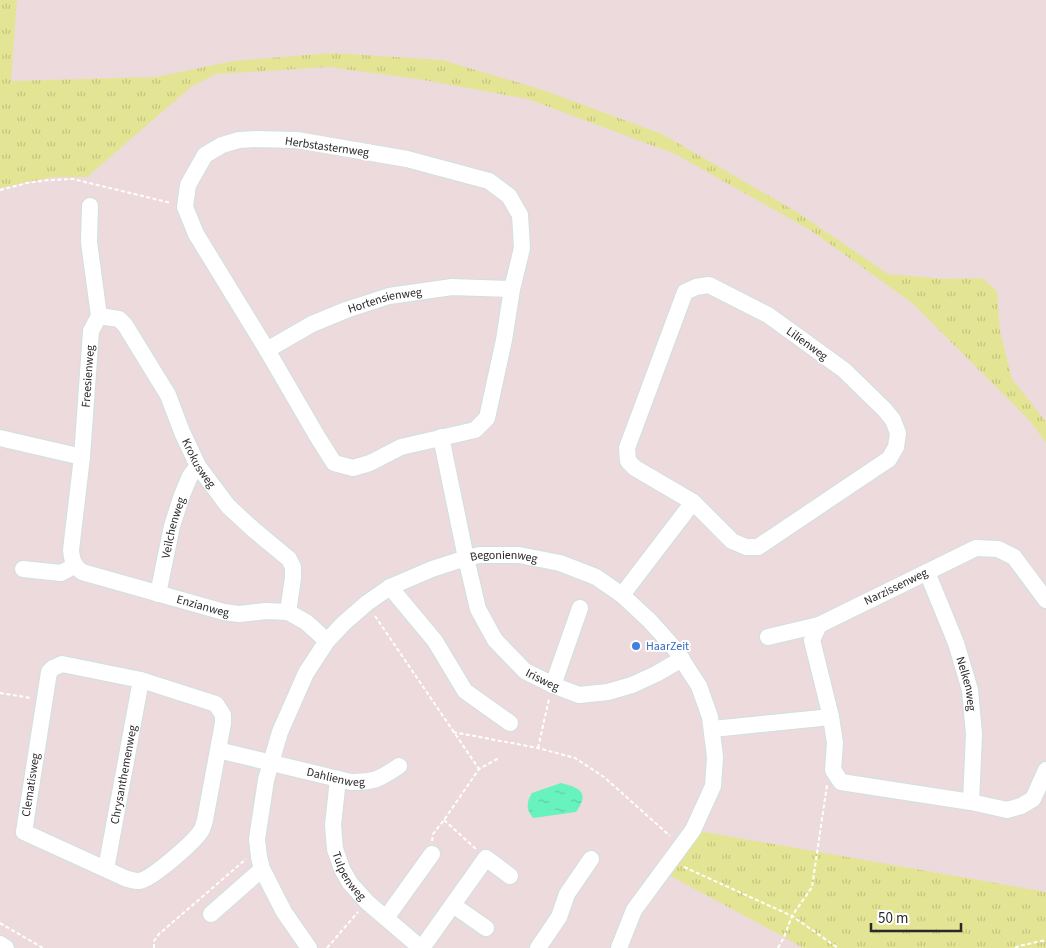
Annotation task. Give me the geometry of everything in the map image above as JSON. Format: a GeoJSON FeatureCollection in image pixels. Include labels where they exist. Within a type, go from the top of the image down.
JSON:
{"type":"FeatureCollection","features":[{"type":"Feature","properties":{"kind":"street","name":"Herbstasternweg"},"geometry":{"type":"LineString","coordinates":[[239,140],[297,140],[407,159],[489,181],[509,196],[520,215],[522,248],[512,289],[504,340],[487,418],[475,430],[401,447],[370,463],[353,468],[334,463],[196,234],[185,207],[188,184],[206,155],[222,145],[239,140]]}},
{"type":"Feature","properties":{"kind":"street","name":"Freesienweg"},"geometry":{"type":"LineString","coordinates":[[82,457],[91,331],[99,316],[89,242],[90,206]]}},
{"type":"Feature","properties":{"kind":"street","name":"Lilienweg"},"geometry":{"type":"LineString","coordinates":[[709,285],[768,315],[844,370],[885,410],[893,420],[898,433],[896,447],[889,459],[758,547],[746,547],[732,541],[693,502],[635,468],[628,461],[627,448],[685,292],[696,287],[709,285]]}},
{"type":"Feature","properties":{"kind":"street","name":"Hortensienweg"},"geometry":{"type":"LineString","coordinates":[[267,350],[312,324],[346,310],[389,296],[452,286],[512,289]]}},
{"type":"Feature","properties":{"kind":"street","name":"Krokusweg"},"geometry":{"type":"LineString","coordinates":[[99,316],[118,319],[134,338],[168,395],[182,432],[198,466],[228,506],[289,558],[293,572],[288,612]]}},
{"type":"Feature","properties":{"kind":"street"},"geometry":{"type":"LineString","coordinates":[[441,437],[466,558]]}},
{"type":"Feature","properties":{"kind":"street"},"geometry":{"type":"LineString","coordinates":[[0,438],[82,457],[71,550],[74,566],[61,573],[23,568]]}},
{"type":"Feature","properties":{"kind":"street","name":"Veilchenweg"},"geometry":{"type":"LineString","coordinates":[[158,594],[172,526],[190,476],[198,466]]}},
{"type":"Feature","properties":{"kind":"street"},"geometry":{"type":"LineString","coordinates":[[622,595],[693,502]]}},
{"type":"Feature","properties":{"kind":"street","name":"Narzissenweg"},"geometry":{"type":"LineString","coordinates":[[768,637],[819,625],[976,548],[998,549],[1014,557],[1046,600]]}},
{"type":"Feature","properties":{"kind":"street","name":"Begonienweg"},"geometry":{"type":"LineString","coordinates":[[309,948],[284,912],[262,869],[258,849],[259,824],[270,763],[280,732],[306,673],[327,641],[344,623],[367,603],[390,587],[432,569],[466,558],[519,555],[560,563],[596,577],[622,595],[650,621],[675,649],[699,686],[710,716],[715,757],[713,786],[693,830],[634,910],[619,948]]}},
{"type":"Feature","properties":{"kind":"street","name":"Irisweg"},"geometry":{"type":"LineString","coordinates":[[466,558],[478,609],[495,640],[525,671],[553,686],[579,695],[608,692],[632,685],[682,660]]}},
{"type":"Feature","properties":{"kind":"street","name":"Enzianweg"},"geometry":{"type":"LineString","coordinates":[[74,566],[82,572],[224,612],[240,614],[266,611],[288,612],[306,622],[327,641]]}},
{"type":"Feature","properties":{"kind":"street","name":"Nelkenweg"},"geometry":{"type":"LineString","coordinates":[[927,572],[956,643],[970,690],[974,734],[971,802]]}},
{"type":"Feature","properties":{"kind":"street"},"geometry":{"type":"LineString","coordinates":[[390,587],[435,641],[465,690],[510,723]]}},
{"type":"Feature","properties":{"kind":"street"},"geometry":{"type":"LineString","coordinates":[[553,686],[580,608]]}},
{"type":"Feature","properties":{"kind":"street"},"geometry":{"type":"LineString","coordinates":[[819,625],[812,640],[832,717],[835,743],[833,770],[841,782],[971,802],[1008,810],[1021,806],[1033,799],[1046,770]]}},
{"type":"Feature","properties":{"kind":"street","name":"Clematisweg"},"geometry":{"type":"LineString","coordinates":[[62,664],[141,680],[216,704],[223,715],[223,723],[205,820],[201,831],[192,843],[175,857],[148,878],[139,882],[127,879],[24,832],[49,672],[62,664]]}},
{"type":"Feature","properties":{"kind":"street","name":"Chrysanthemenweg"},"geometry":{"type":"LineString","coordinates":[[106,869],[141,680]]}},
{"type":"Feature","properties":{"kind":"street"},"geometry":{"type":"LineString","coordinates":[[713,729],[832,717]]}},
{"type":"Feature","properties":{"kind":"street"},"geometry":{"type":"LineString","coordinates":[[218,750],[270,763]]}},
{"type":"Feature","properties":{"kind":"street","name":"Dahlienweg"},"geometry":{"type":"LineString","coordinates":[[270,763],[351,782],[371,782],[399,766]]}},
{"type":"Feature","properties":{"kind":"street","name":"Tulpenweg"},"geometry":{"type":"LineString","coordinates":[[338,779],[333,825],[335,849],[342,869],[350,883],[367,902],[422,948]]}},
{"type":"Feature","properties":{"kind":"street"},"geometry":{"type":"LineString","coordinates":[[386,918],[432,854]]}},
{"type":"Feature","properties":{"kind":"street"},"geometry":{"type":"LineString","coordinates":[[422,948],[486,858],[510,876]]}},
{"type":"Feature","properties":{"kind":"street"},"geometry":{"type":"LineString","coordinates":[[538,948],[559,917],[567,894],[591,859]]}},
{"type":"Feature","properties":{"kind":"street"},"geometry":{"type":"LineString","coordinates":[[211,914],[262,869]]}},
{"type":"Feature","properties":{"kind":"street"},"geometry":{"type":"LineString","coordinates":[[453,905],[486,928]]}},
{"type":"Feature","properties":{"kind":"street"},"geometry":{"type":"LineString","coordinates":[[0,944],[6,948]]}},
{"type":"Feature","properties":{"kind":"path"},"geometry":{"type":"LineString","coordinates":[[0,190],[27,183],[73,179],[185,207]]}},
{"type":"Feature","properties":{"kind":"path"},"geometry":{"type":"LineString","coordinates":[[367,603],[479,769]]}},
{"type":"Feature","properties":{"kind":"path"},"geometry":{"type":"LineString","coordinates":[[538,748],[553,686]]}},
{"type":"Feature","properties":{"kind":"path"},"geometry":{"type":"LineString","coordinates":[[0,693],[45,701]]}},
{"type":"Feature","properties":{"kind":"path"},"geometry":{"type":"LineString","coordinates":[[453,732],[538,748],[575,758],[604,777],[682,847]]}},
{"type":"Feature","properties":{"kind":"path"},"geometry":{"type":"LineString","coordinates":[[432,854],[433,834],[479,769],[499,758]]}},
{"type":"Feature","properties":{"kind":"path"},"geometry":{"type":"LineString","coordinates":[[778,948],[792,916],[812,887],[827,783],[833,770]]}},
{"type":"Feature","properties":{"kind":"path"},"geometry":{"type":"LineString","coordinates":[[444,820],[486,858]]}},
{"type":"Feature","properties":{"kind":"path"},"geometry":{"type":"LineString","coordinates":[[154,948],[154,941],[159,934],[258,849]]}},
{"type":"Feature","properties":{"kind":"path"},"geometry":{"type":"LineString","coordinates":[[671,861],[792,916],[838,948]]}},
{"type":"Feature","properties":{"kind":"path"},"geometry":{"type":"LineString","coordinates":[[327,948],[367,902]]}},
{"type":"Feature","properties":{"kind":"path"},"geometry":{"type":"LineString","coordinates":[[0,923],[43,948]]}},
{"type":"Feature","properties":{"kind":"path"},"geometry":{"type":"LineString","coordinates":[[1015,948],[1046,940]]}},
{"type":"Feature","properties":{"kind":"green space"},"geometry":{"type":"Polygon","coordinates":[[[0,0],[17,0],[11,81],[156,77],[233,61],[332,53],[442,60],[543,90],[662,134],[797,212],[888,274],[944,279],[982,278],[997,291],[1000,331],[1012,379],[1046,422],[1046,443],[1031,422],[911,302],[810,230],[675,154],[528,99],[424,80],[329,67],[216,74],[191,87],[87,177],[54,177],[0,188],[0,0]]]}},
{"type":"Feature","properties":{"kind":"green space"},"geometry":{"type":"Polygon","coordinates":[[[693,830],[1046,892],[1046,948],[803,948],[663,872],[693,830]]]}},
{"type":"Feature","properties":{"kind":"water"},"geometry":{"type":"Polygon","coordinates":[[[561,783],[578,789],[581,792],[582,800],[576,812],[533,818],[528,806],[532,793],[561,783]]]}},
{"type":"Feature","properties":{"kind":"place","name":"HaarZeit"},"geometry":{"type":"Point","coordinates":[636,646]}}]}
